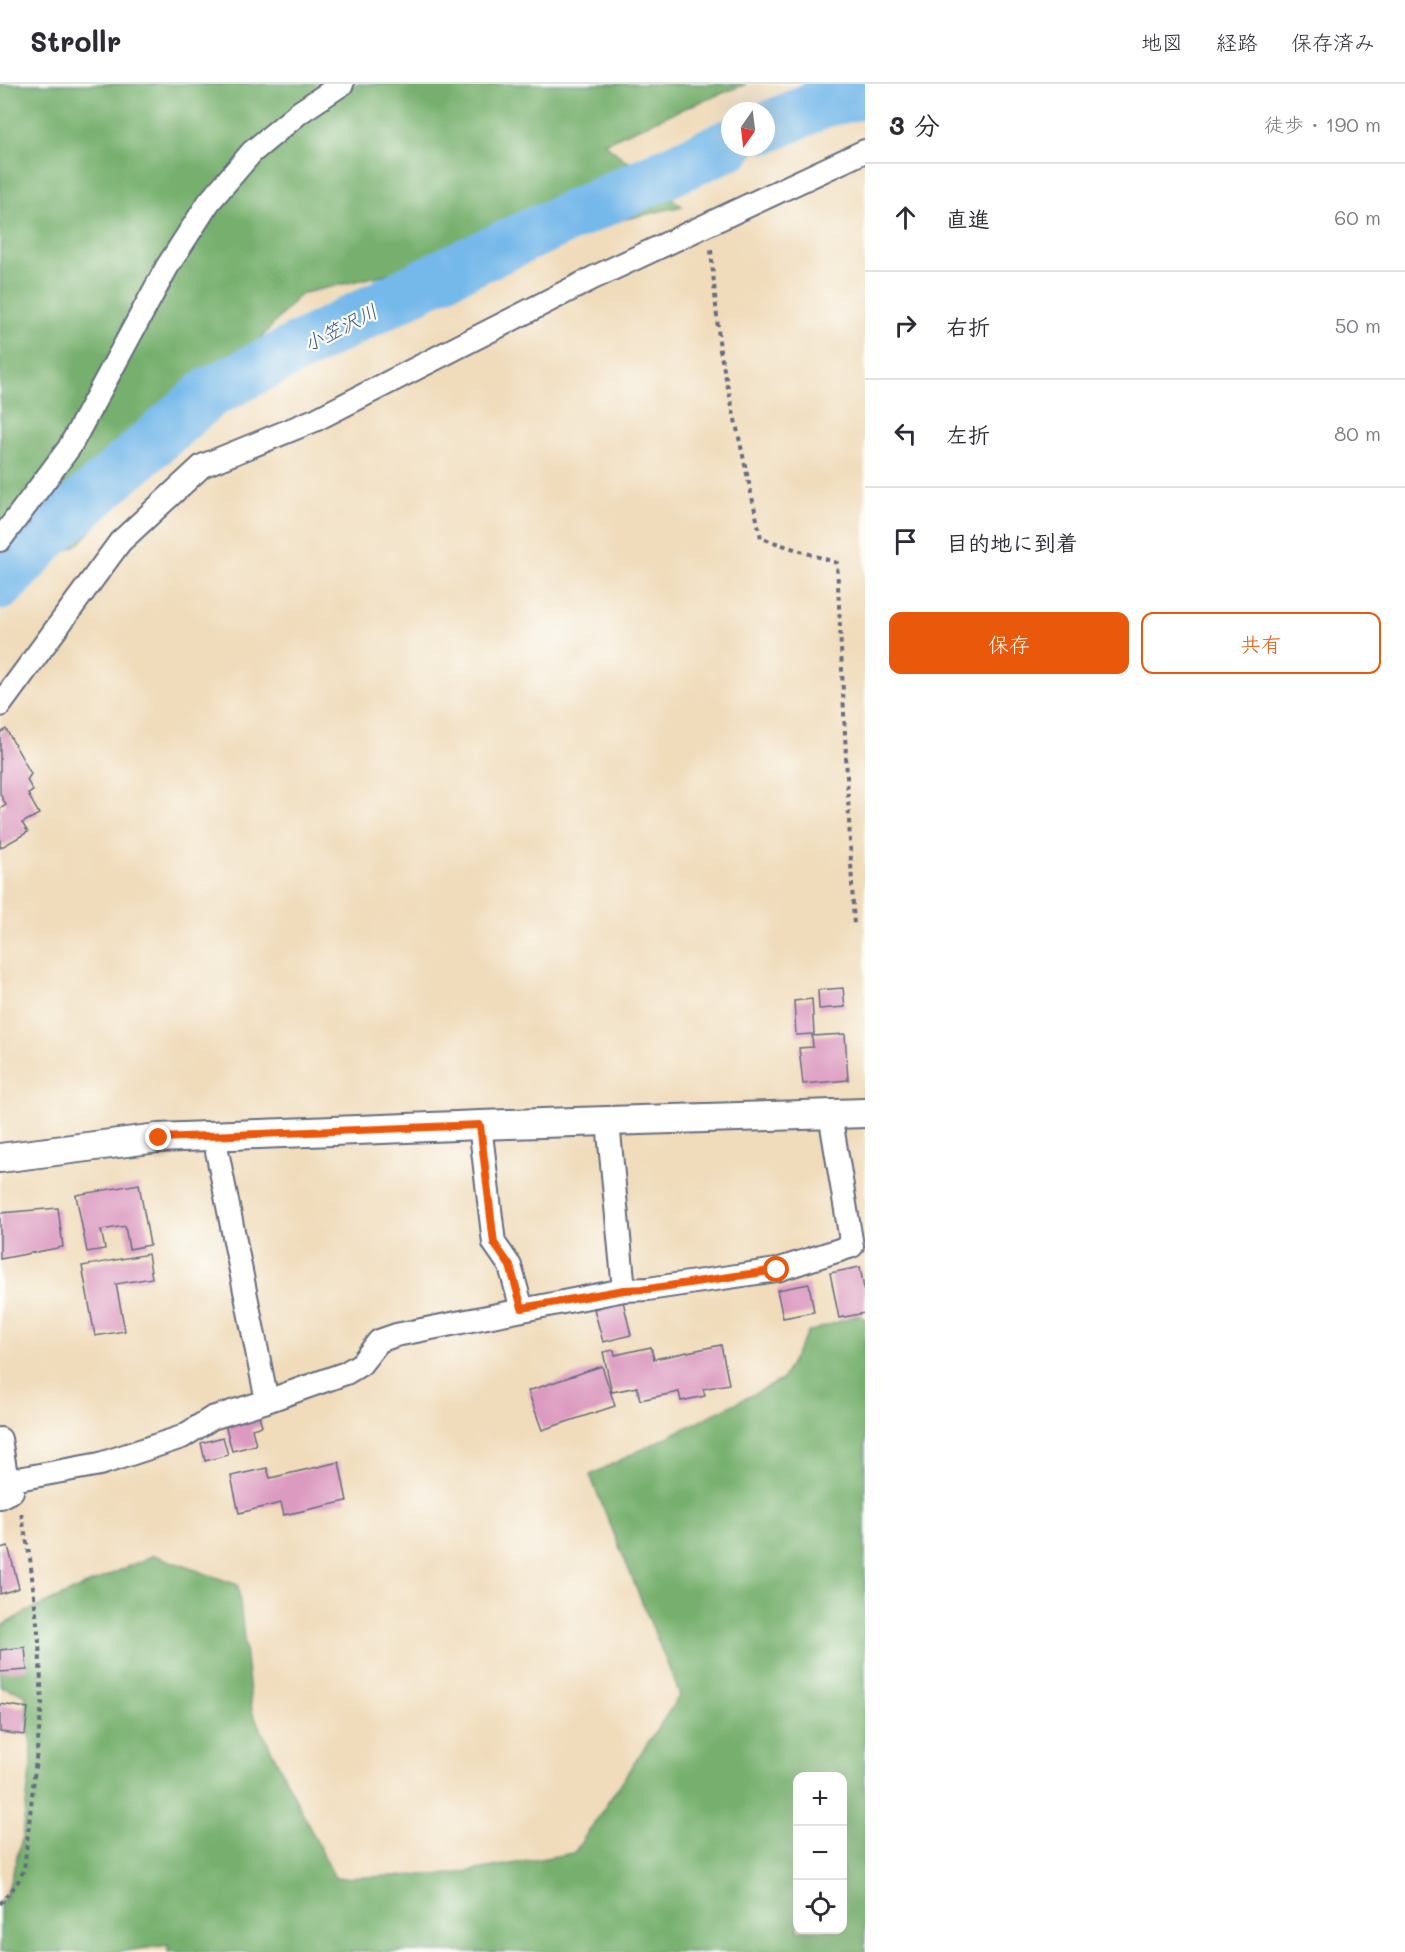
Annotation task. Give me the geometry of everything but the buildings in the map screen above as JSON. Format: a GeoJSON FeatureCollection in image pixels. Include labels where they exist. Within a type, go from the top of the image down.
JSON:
{"type":"FeatureCollection","features":[{"type":"Feature","properties":{"kind":"street"},"geometry":{"type":"LineString","coordinates":[[0,540],[69,448],[167,267],[209,202],[252,152],[300,112],[342,84]]}},
{"type":"Feature","properties":{"kind":"street"},"geometry":{"type":"LineString","coordinates":[[0,705],[120,542],[202,466],[315,420],[593,278],[865,151]]}},
{"type":"Feature","properties":{"kind":"street"},"geometry":{"type":"LineString","coordinates":[[0,1158],[159,1138],[865,1113]]}},
{"type":"Feature","properties":{"kind":"street"},"geometry":{"type":"LineString","coordinates":[[0,1439],[6,1489],[100,1464],[182,1437],[212,1418],[346,1373],[361,1364],[379,1341],[396,1335],[522,1308],[624,1290],[648,1289],[777,1270],[852,1246],[830,1114]]}},
{"type":"Feature","properties":{"kind":"street"},"geometry":{"type":"LineString","coordinates":[[608,1122],[624,1290]]}},
{"type":"Feature","properties":{"kind":"street"},"geometry":{"type":"LineString","coordinates":[[480,1125],[494,1243],[510,1266],[522,1308]]}},
{"type":"Feature","properties":{"kind":"street"},"geometry":{"type":"LineString","coordinates":[[214,1136],[267,1401]]}},
{"type":"Feature","properties":{"kind":"path"},"geometry":{"type":"LineString","coordinates":[[709,224],[720,351],[761,538],[837,563],[854,927]]}},
{"type":"Feature","properties":{"kind":"path"},"geometry":{"type":"LineString","coordinates":[[0,1905],[16,1885],[24,1870],[42,1704],[39,1642],[30,1558],[17,1498],[6,1489]]}},
{"type":"Feature","properties":{"kind":"green space"},"geometry":{"type":"Polygon","coordinates":[[[0,84],[746,84],[604,143],[682,206],[300,294],[80,543],[0,590],[0,84]]]}},
{"type":"Feature","properties":{"kind":"green space"},"geometry":{"type":"Polygon","coordinates":[[[858,1315],[865,1319],[865,1952],[168,1952],[168,1945],[119,1952],[0,1952],[0,1901],[5,1900],[22,1838],[32,1756],[25,1694],[0,1686],[0,1627],[26,1612],[154,1555],[238,1585],[252,1711],[335,1878],[453,1874],[574,1853],[680,1695],[590,1475],[782,1380],[808,1332],[858,1315]]]}},
{"type":"Feature","properties":{"kind":"waterway","name":"小笠沢川"},"geometry":{"type":"LineString","coordinates":[[775,124],[824,102],[865,93]]}},
{"type":"Feature","properties":{"kind":"waterway","name":"小笠沢川"},"geometry":{"type":"LineString","coordinates":[[0,585],[48,534],[209,393],[443,274],[721,148]]}},
{"type":"Feature","properties":{"kind":"route"},"geometry":{"type":"LineString","coordinates":[[159,1138],[480,1125],[494,1243],[510,1266],[522,1308],[624,1290],[648,1289],[777,1270]]}}]}
